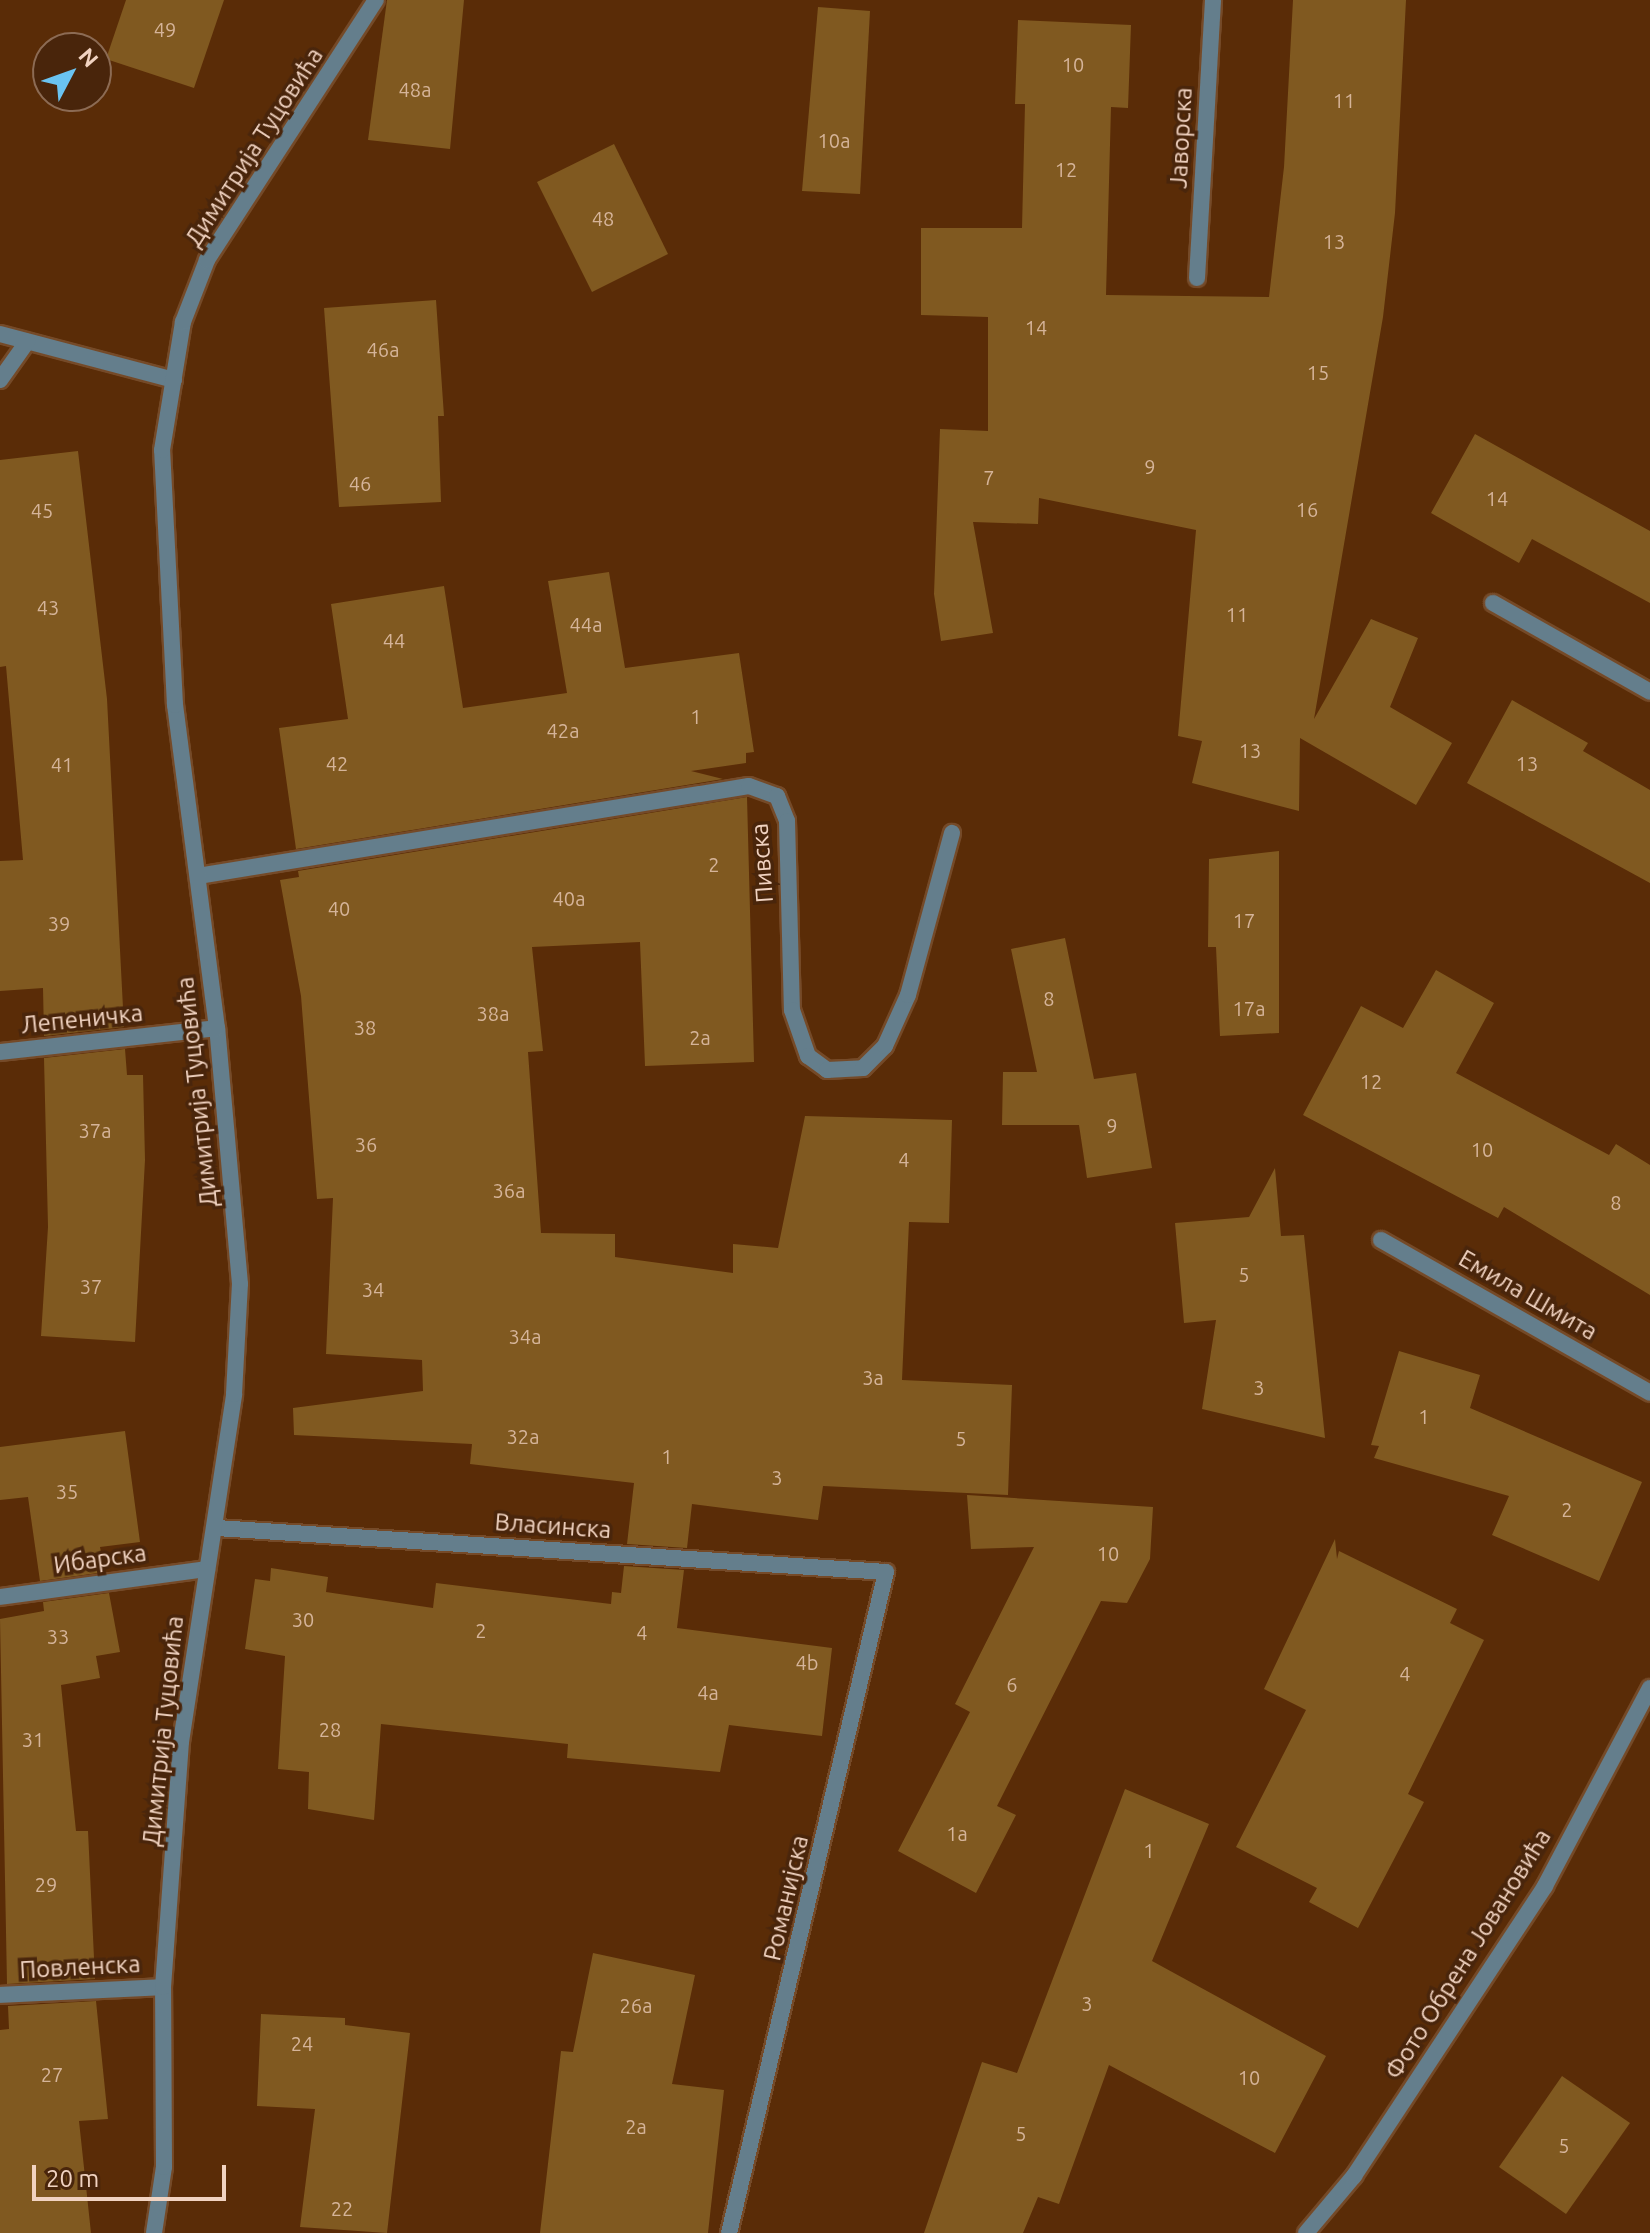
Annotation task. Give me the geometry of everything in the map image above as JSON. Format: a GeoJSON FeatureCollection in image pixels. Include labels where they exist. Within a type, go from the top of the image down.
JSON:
{"type":"FeatureCollection","features":[{"type":"Feature","properties":{"kind":"street","name":"Димитрија Туцовића"},"geometry":{"type":"LineString","coordinates":[[154,2233],[164,2167],[163,1987],[181,1742],[207,1569],[217,1528],[234,1394],[240,1284],[217,1028],[175,705],[162,450],[183,322],[207,260],[376,0]]}},
{"type":"Feature","properties":{"kind":"street","name":"Јаворска"},"geometry":{"type":"LineString","coordinates":[[1197,278],[1213,0]]}},
{"type":"Feature","properties":{"kind":"street"},"geometry":{"type":"LineString","coordinates":[[0,334],[174,380]]}},
{"type":"Feature","properties":{"kind":"street"},"geometry":{"type":"LineString","coordinates":[[0,380],[27,342]]}},
{"type":"Feature","properties":{"kind":"street"},"geometry":{"type":"LineString","coordinates":[[1493,603],[1650,692]]}},
{"type":"Feature","properties":{"kind":"street","name":"Пивска"},"geometry":{"type":"LineString","coordinates":[[198,876],[749,786],[777,796],[787,821],[792,1010],[808,1056],[827,1070],[863,1068],[885,1046],[908,995],[952,833]]}},
{"type":"Feature","properties":{"kind":"street","name":"Лепеничка"},"geometry":{"type":"LineString","coordinates":[[0,1052],[217,1028]]}},
{"type":"Feature","properties":{"kind":"street","name":"Емила Шмита"},"geometry":{"type":"LineString","coordinates":[[1381,1240],[1650,1393]]}},
{"type":"Feature","properties":{"kind":"street","name":"Власинска"},"geometry":{"type":"LineString","coordinates":[[217,1528],[886,1572]]}},
{"type":"Feature","properties":{"kind":"street","name":"Ибарска"},"geometry":{"type":"LineString","coordinates":[[0,1597],[207,1569]]}},
{"type":"Feature","properties":{"kind":"street","name":"Романијска"},"geometry":{"type":"LineString","coordinates":[[729,2233],[886,1572]]}},
{"type":"Feature","properties":{"kind":"street","name":"Фото Обрена Јовановића"},"geometry":{"type":"LineString","coordinates":[[1306,2233],[1354,2176],[1545,1886],[1650,1688]]}},
{"type":"Feature","properties":{"kind":"street","name":"Повленска"},"geometry":{"type":"LineString","coordinates":[[0,1995],[163,1987]]}},
{"type":"Feature","properties":{"kind":"building"},"geometry":{"type":"Polygon","coordinates":[[[126,0],[224,0],[194,88],[112,61],[112,41],[126,0]]]}},
{"type":"Feature","properties":{"kind":"building"},"geometry":{"type":"Polygon","coordinates":[[[387,0],[464,0],[450,149],[368,140],[387,0]]]}},
{"type":"Feature","properties":{"kind":"building"},"geometry":{"type":"Polygon","coordinates":[[[1293,0],[1406,0],[1395,213],[1383,317],[1314,719],[1371,619],[1418,638],[1390,707],[1452,743],[1416,805],[1300,738],[1299,811],[1192,783],[1202,741],[1178,736],[1196,530],[1039,498],[1038,524],[973,522],[993,633],[941,641],[934,594],[940,429],[988,431],[988,317],[921,315],[921,228],[1022,228],[1025,104],[1015,104],[1018,20],[1131,25],[1128,108],[1111,107],[1106,295],[1269,297],[1284,167],[1293,0]]]}},
{"type":"Feature","properties":{"kind":"building"},"geometry":{"type":"Polygon","coordinates":[[[818,7],[870,11],[860,194],[802,191],[818,7]]]}},
{"type":"Feature","properties":{"kind":"building"},"geometry":{"type":"Polygon","coordinates":[[[614,144],[668,254],[592,292],[537,182],[614,144]]]}},
{"type":"Feature","properties":{"kind":"building"},"geometry":{"type":"Polygon","coordinates":[[[436,300],[444,416],[438,416],[441,502],[339,507],[324,308],[436,300]]]}},
{"type":"Feature","properties":{"kind":"building"},"geometry":{"type":"Polygon","coordinates":[[[1475,434],[1650,531],[1650,603],[1532,539],[1519,563],[1431,513],[1475,434]]]}},
{"type":"Feature","properties":{"kind":"building"},"geometry":{"type":"Polygon","coordinates":[[[78,451],[107,699],[124,1027],[44,1036],[43,988],[0,991],[0,861],[23,860],[6,666],[0,667],[0,460],[78,451]]]}},
{"type":"Feature","properties":{"kind":"building"},"geometry":{"type":"Polygon","coordinates":[[[609,572],[625,668],[739,653],[754,752],[746,753],[746,763],[691,771],[723,779],[296,849],[279,728],[348,719],[331,604],[444,586],[463,708],[567,693],[548,581],[609,572]]]}},
{"type":"Feature","properties":{"kind":"building"},"geometry":{"type":"Polygon","coordinates":[[[1512,700],[1588,743],[1583,751],[1650,790],[1650,883],[1467,783],[1512,700]]]}},
{"type":"Feature","properties":{"kind":"building"},"geometry":{"type":"Polygon","coordinates":[[[747,797],[754,1062],[645,1066],[640,942],[532,947],[543,1051],[528,1052],[541,1233],[615,1234],[615,1257],[733,1273],[733,1244],[778,1248],[805,1116],[952,1120],[949,1223],[909,1222],[902,1380],[1012,1385],[1008,1495],[823,1486],[818,1520],[692,1504],[687,1548],[627,1544],[634,1483],[470,1464],[472,1444],[294,1435],[293,1408],[423,1391],[422,1360],[326,1354],[333,1198],[317,1199],[301,996],[280,880],[299,877],[298,871],[747,797]]]}},
{"type":"Feature","properties":{"kind":"building"},"geometry":{"type":"Polygon","coordinates":[[[1279,851],[1279,1033],[1220,1036],[1216,947],[1208,947],[1209,859],[1279,851]]]}},
{"type":"Feature","properties":{"kind":"building"},"geometry":{"type":"Polygon","coordinates":[[[1065,938],[1094,1079],[1136,1073],[1152,1168],[1087,1178],[1079,1125],[1002,1125],[1003,1072],[1037,1072],[1011,949],[1065,938]]]}},
{"type":"Feature","properties":{"kind":"building"},"geometry":{"type":"Polygon","coordinates":[[[1436,970],[1494,1003],[1456,1073],[1609,1155],[1616,1144],[1650,1165],[1650,1295],[1504,1207],[1498,1218],[1303,1115],[1361,1006],[1403,1028],[1436,970]]]}},
{"type":"Feature","properties":{"kind":"building"},"geometry":{"type":"Polygon","coordinates":[[[125,1049],[127,1075],[143,1075],[145,1160],[135,1342],[41,1336],[48,1227],[44,1058],[125,1049]]]}},
{"type":"Feature","properties":{"kind":"building"},"geometry":{"type":"Polygon","coordinates":[[[1275,1168],[1281,1236],[1304,1235],[1325,1438],[1202,1409],[1216,1320],[1184,1323],[1175,1223],[1249,1217],[1275,1168]]]}},
{"type":"Feature","properties":{"kind":"building"},"geometry":{"type":"Polygon","coordinates":[[[1399,1351],[1480,1375],[1470,1408],[1642,1482],[1599,1581],[1492,1535],[1509,1496],[1374,1458],[1379,1446],[1371,1445],[1399,1351]]]}},
{"type":"Feature","properties":{"kind":"building"},"geometry":{"type":"Polygon","coordinates":[[[125,1431],[140,1542],[100,1547],[105,1572],[40,1581],[28,1497],[0,1500],[0,1447],[125,1431]]]}},
{"type":"Feature","properties":{"kind":"building"},"geometry":{"type":"Polygon","coordinates":[[[967,1495],[1153,1507],[1150,1559],[1127,1603],[1101,1601],[997,1806],[1016,1815],[976,1893],[898,1851],[970,1712],[955,1704],[1034,1547],[971,1549],[967,1495]]]}},
{"type":"Feature","properties":{"kind":"building"},"geometry":{"type":"Polygon","coordinates":[[[1335,1539],[1337,1559],[1339,1551],[1457,1609],[1450,1623],[1484,1640],[1408,1794],[1424,1802],[1358,1928],[1309,1902],[1317,1888],[1236,1847],[1306,1710],[1264,1689],[1335,1539]]]}},
{"type":"Feature","properties":{"kind":"building"},"geometry":{"type":"Polygon","coordinates":[[[624,1566],[684,1570],[677,1628],[832,1648],[822,1736],[729,1725],[720,1772],[567,1758],[568,1744],[381,1724],[374,1820],[308,1809],[309,1772],[278,1769],[285,1656],[245,1649],[255,1579],[270,1581],[271,1568],[328,1577],[326,1592],[433,1608],[436,1583],[611,1604],[612,1592],[621,1593],[624,1566]]]}},
{"type":"Feature","properties":{"kind":"building"},"geometry":{"type":"Polygon","coordinates":[[[109,1593],[120,1652],[96,1656],[100,1678],[61,1685],[76,1831],[88,1831],[95,1979],[7,1984],[0,1619],[44,1611],[43,1602],[109,1593]]]}},
{"type":"Feature","properties":{"kind":"building"},"geometry":{"type":"Polygon","coordinates":[[[1125,1789],[1209,1824],[1152,1961],[1326,2056],[1275,2153],[1109,2065],[1059,2204],[1038,2197],[1023,2233],[924,2233],[982,2062],[1017,2073],[1125,1789]]]}},
{"type":"Feature","properties":{"kind":"building"},"geometry":{"type":"Polygon","coordinates":[[[593,1953],[695,1975],[672,2084],[724,2090],[708,2233],[540,2233],[561,2051],[573,2052],[593,1953]]]}},
{"type":"Feature","properties":{"kind":"building"},"geometry":{"type":"Polygon","coordinates":[[[96,2001],[108,2119],[79,2121],[91,2233],[0,2233],[0,2030],[9,2029],[8,2006],[96,2001]]]}},
{"type":"Feature","properties":{"kind":"building"},"geometry":{"type":"Polygon","coordinates":[[[261,2014],[345,2018],[345,2025],[410,2033],[387,2233],[300,2227],[315,2109],[257,2106],[261,2014]]]}},
{"type":"Feature","properties":{"kind":"building"},"geometry":{"type":"Polygon","coordinates":[[[1562,2076],[1630,2123],[1566,2214],[1499,2167],[1562,2076]]]}}]}
